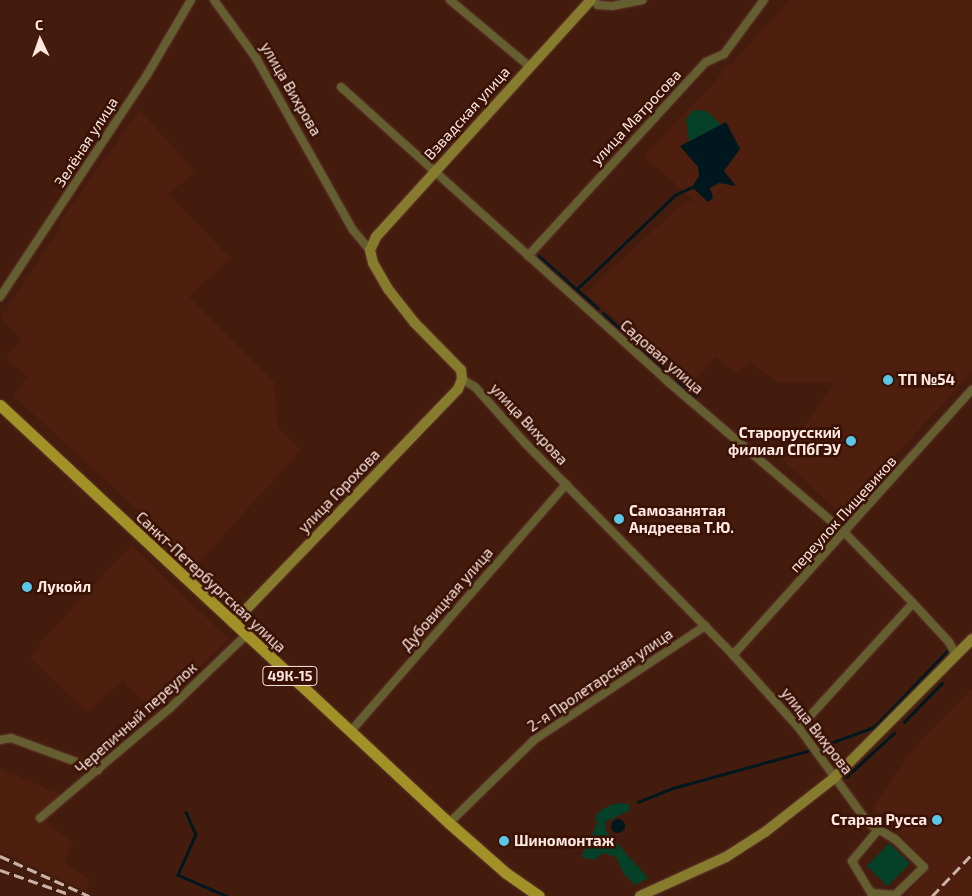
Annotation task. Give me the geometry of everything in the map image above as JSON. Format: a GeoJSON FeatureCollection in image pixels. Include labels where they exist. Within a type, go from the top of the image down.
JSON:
{"type":"FeatureCollection","features":[{"type":"Feature","properties":{"kind":"main road","name":"Санкт-Петербургская улица"},"geometry":{"type":"LineString","coordinates":[[0,405],[449,823],[506,873],[539,896]]}},
{"type":"Feature","properties":{"kind":"street","name":"Зелёная улица"},"geometry":{"type":"LineString","coordinates":[[0,297],[164,48],[191,0]]}},
{"type":"Feature","properties":{"kind":"street","name":"улица Вихрова"},"geometry":{"type":"LineString","coordinates":[[214,0],[256,58],[353,230],[370,250],[373,263],[388,289],[414,322],[461,370],[462,379],[475,387],[566,484],[705,626],[799,728],[834,778],[877,831]]}},
{"type":"Feature","properties":{"kind":"street"},"geometry":{"type":"LineString","coordinates":[[450,0],[530,67]]}},
{"type":"Feature","properties":{"kind":"street","name":"Взвадская улица"},"geometry":{"type":"LineString","coordinates":[[370,250],[376,237],[592,0]]}},
{"type":"Feature","properties":{"kind":"street"},"geometry":{"type":"LineString","coordinates":[[592,0],[598,5],[612,6],[642,0]]}},
{"type":"Feature","properties":{"kind":"street","name":"улица Матросова"},"geometry":{"type":"LineString","coordinates":[[528,256],[706,62],[724,54],[764,0]]}},
{"type":"Feature","properties":{"kind":"street","name":"Садовая улица"},"geometry":{"type":"LineString","coordinates":[[341,87],[433,173],[844,532],[913,603],[956,655]]}},
{"type":"Feature","properties":{"kind":"street","name":"улица Горохова"},"geometry":{"type":"LineString","coordinates":[[233,623],[458,389],[462,379]]}},
{"type":"Feature","properties":{"kind":"street","name":"переулок Пищевиков"},"geometry":{"type":"LineString","coordinates":[[733,656],[972,390]]}},
{"type":"Feature","properties":{"kind":"street","name":"Дубовицкая улица"},"geometry":{"type":"LineString","coordinates":[[350,732],[566,484]]}},
{"type":"Feature","properties":{"kind":"street"},"geometry":{"type":"LineString","coordinates":[[799,728],[913,603]]}},
{"type":"Feature","properties":{"kind":"street","name":"2-я Пролетарская улица"},"geometry":{"type":"LineString","coordinates":[[449,823],[534,740],[705,626]]}},
{"type":"Feature","properties":{"kind":"street","name":"Черепичный переулок"},"geometry":{"type":"LineString","coordinates":[[40,818],[170,708],[246,635]]}},
{"type":"Feature","properties":{"kind":"street"},"geometry":{"type":"LineString","coordinates":[[640,896],[726,856],[765,832],[834,778],[972,639]]}},
{"type":"Feature","properties":{"kind":"street"},"geometry":{"type":"LineString","coordinates":[[0,740],[11,738],[98,770]]}},
{"type":"Feature","properties":{"kind":"street"},"geometry":{"type":"LineString","coordinates":[[877,831],[895,839],[924,867],[895,895],[870,895],[852,861],[877,831]]}},
{"type":"Feature","properties":{"kind":"street"},"geometry":{"type":"LineString","coordinates":[[654,896],[664,886]]}},
{"type":"Feature","properties":{"kind":"shaded area"},"geometry":{"type":"Polygon","coordinates":[[[790,0],[972,0],[972,372],[841,514],[781,458],[835,383],[779,383],[749,361],[736,374],[716,356],[690,385],[586,293],[684,202],[695,201],[644,156],[722,74],[720,71],[727,64],[730,65],[790,0]]]}},
{"type":"Feature","properties":{"kind":"shaded area"},"geometry":{"type":"Polygon","coordinates":[[[140,110],[195,172],[168,194],[230,258],[189,297],[274,382],[278,428],[301,450],[197,564],[13,395],[28,377],[6,358],[22,339],[1,318],[59,230],[62,219],[140,110]]]}},
{"type":"Feature","properties":{"kind":"shaded area"},"geometry":{"type":"Polygon","coordinates":[[[131,545],[228,639],[153,712],[123,680],[87,712],[31,658],[42,641],[131,545]]]}},
{"type":"Feature","properties":{"kind":"shaded area"},"geometry":{"type":"Polygon","coordinates":[[[972,689],[972,896],[905,896],[932,866],[873,808],[915,747],[972,689]]]}},
{"type":"Feature","properties":{"kind":"shaded area"},"geometry":{"type":"Polygon","coordinates":[[[0,768],[63,796],[67,801],[46,822],[73,843],[64,862],[90,880],[85,891],[0,851],[0,768]]]}},
{"type":"Feature","properties":{"kind":"green space"},"geometry":{"type":"Polygon","coordinates":[[[693,110],[707,111],[721,125],[689,142],[686,119],[693,110]]]}},
{"type":"Feature","properties":{"kind":"green space"},"geometry":{"type":"Polygon","coordinates":[[[617,803],[630,804],[629,811],[605,822],[606,831],[648,878],[635,885],[624,874],[616,857],[603,853],[594,860],[581,857],[597,824],[595,816],[602,809],[617,803]]]}},
{"type":"Feature","properties":{"kind":"green space"},"geometry":{"type":"Polygon","coordinates":[[[889,843],[910,863],[888,886],[867,866],[889,843]]]}},
{"type":"Feature","properties":{"kind":"water"},"geometry":{"type":"Polygon","coordinates":[[[726,122],[740,149],[724,171],[736,186],[719,183],[710,188],[713,198],[708,202],[692,187],[699,176],[698,167],[680,146],[726,122]]]}},
{"type":"Feature","properties":{"kind":"water"},"geometry":{"type":"Polygon","coordinates":[[[618,819],[623,821],[625,826],[623,831],[618,833],[613,831],[611,826],[613,821],[618,819]]]}},
{"type":"Feature","properties":{"kind":"waterway"},"geometry":{"type":"LineString","coordinates":[[577,289],[675,195],[692,187]]}},
{"type":"Feature","properties":{"kind":"waterway"},"geometry":{"type":"LineString","coordinates":[[539,256],[598,308]]}},
{"type":"Feature","properties":{"kind":"waterway"},"geometry":{"type":"LineString","coordinates":[[603,313],[664,369]]}},
{"type":"Feature","properties":{"kind":"waterway"},"geometry":{"type":"LineString","coordinates":[[676,379],[695,397]]}},
{"type":"Feature","properties":{"kind":"waterway"},"geometry":{"type":"LineString","coordinates":[[820,747],[874,727],[948,650]]}},
{"type":"Feature","properties":{"kind":"waterway"},"geometry":{"type":"LineString","coordinates":[[904,722],[942,683]]}},
{"type":"Feature","properties":{"kind":"waterway"},"geometry":{"type":"LineString","coordinates":[[846,777],[894,733]]}},
{"type":"Feature","properties":{"kind":"waterway"},"geometry":{"type":"LineString","coordinates":[[638,802],[673,788],[811,750]]}},
{"type":"Feature","properties":{"kind":"waterway"},"geometry":{"type":"LineString","coordinates":[[186,812],[196,834],[178,875],[227,896]]}},
{"type":"Feature","properties":{"kind":"railway"},"geometry":{"type":"LineString","coordinates":[[932,896],[972,854]]}},
{"type":"Feature","properties":{"kind":"railway"},"geometry":{"type":"LineString","coordinates":[[0,856],[89,896]]}},
{"type":"Feature","properties":{"kind":"railway"},"geometry":{"type":"LineString","coordinates":[[0,870],[69,894]]}},
{"type":"Feature","properties":{"kind":"place","name":"ТП №54"},"geometry":{"type":"Point","coordinates":[888,380]}},
{"type":"Feature","properties":{"kind":"place","name":"Старорусский филиал СПбГЭУ"},"geometry":{"type":"Point","coordinates":[851,441]}},
{"type":"Feature","properties":{"kind":"place","name":"Самозанятая Андреева Т.Ю."},"geometry":{"type":"Point","coordinates":[619,519]}},
{"type":"Feature","properties":{"kind":"place","name":"Лукойл"},"geometry":{"type":"Point","coordinates":[27,587]}},
{"type":"Feature","properties":{"kind":"place","name":"Старая Русса"},"geometry":{"type":"Point","coordinates":[937,820]}},
{"type":"Feature","properties":{"kind":"place","name":"Шиномонтаж"},"geometry":{"type":"Point","coordinates":[504,841]}}]}
